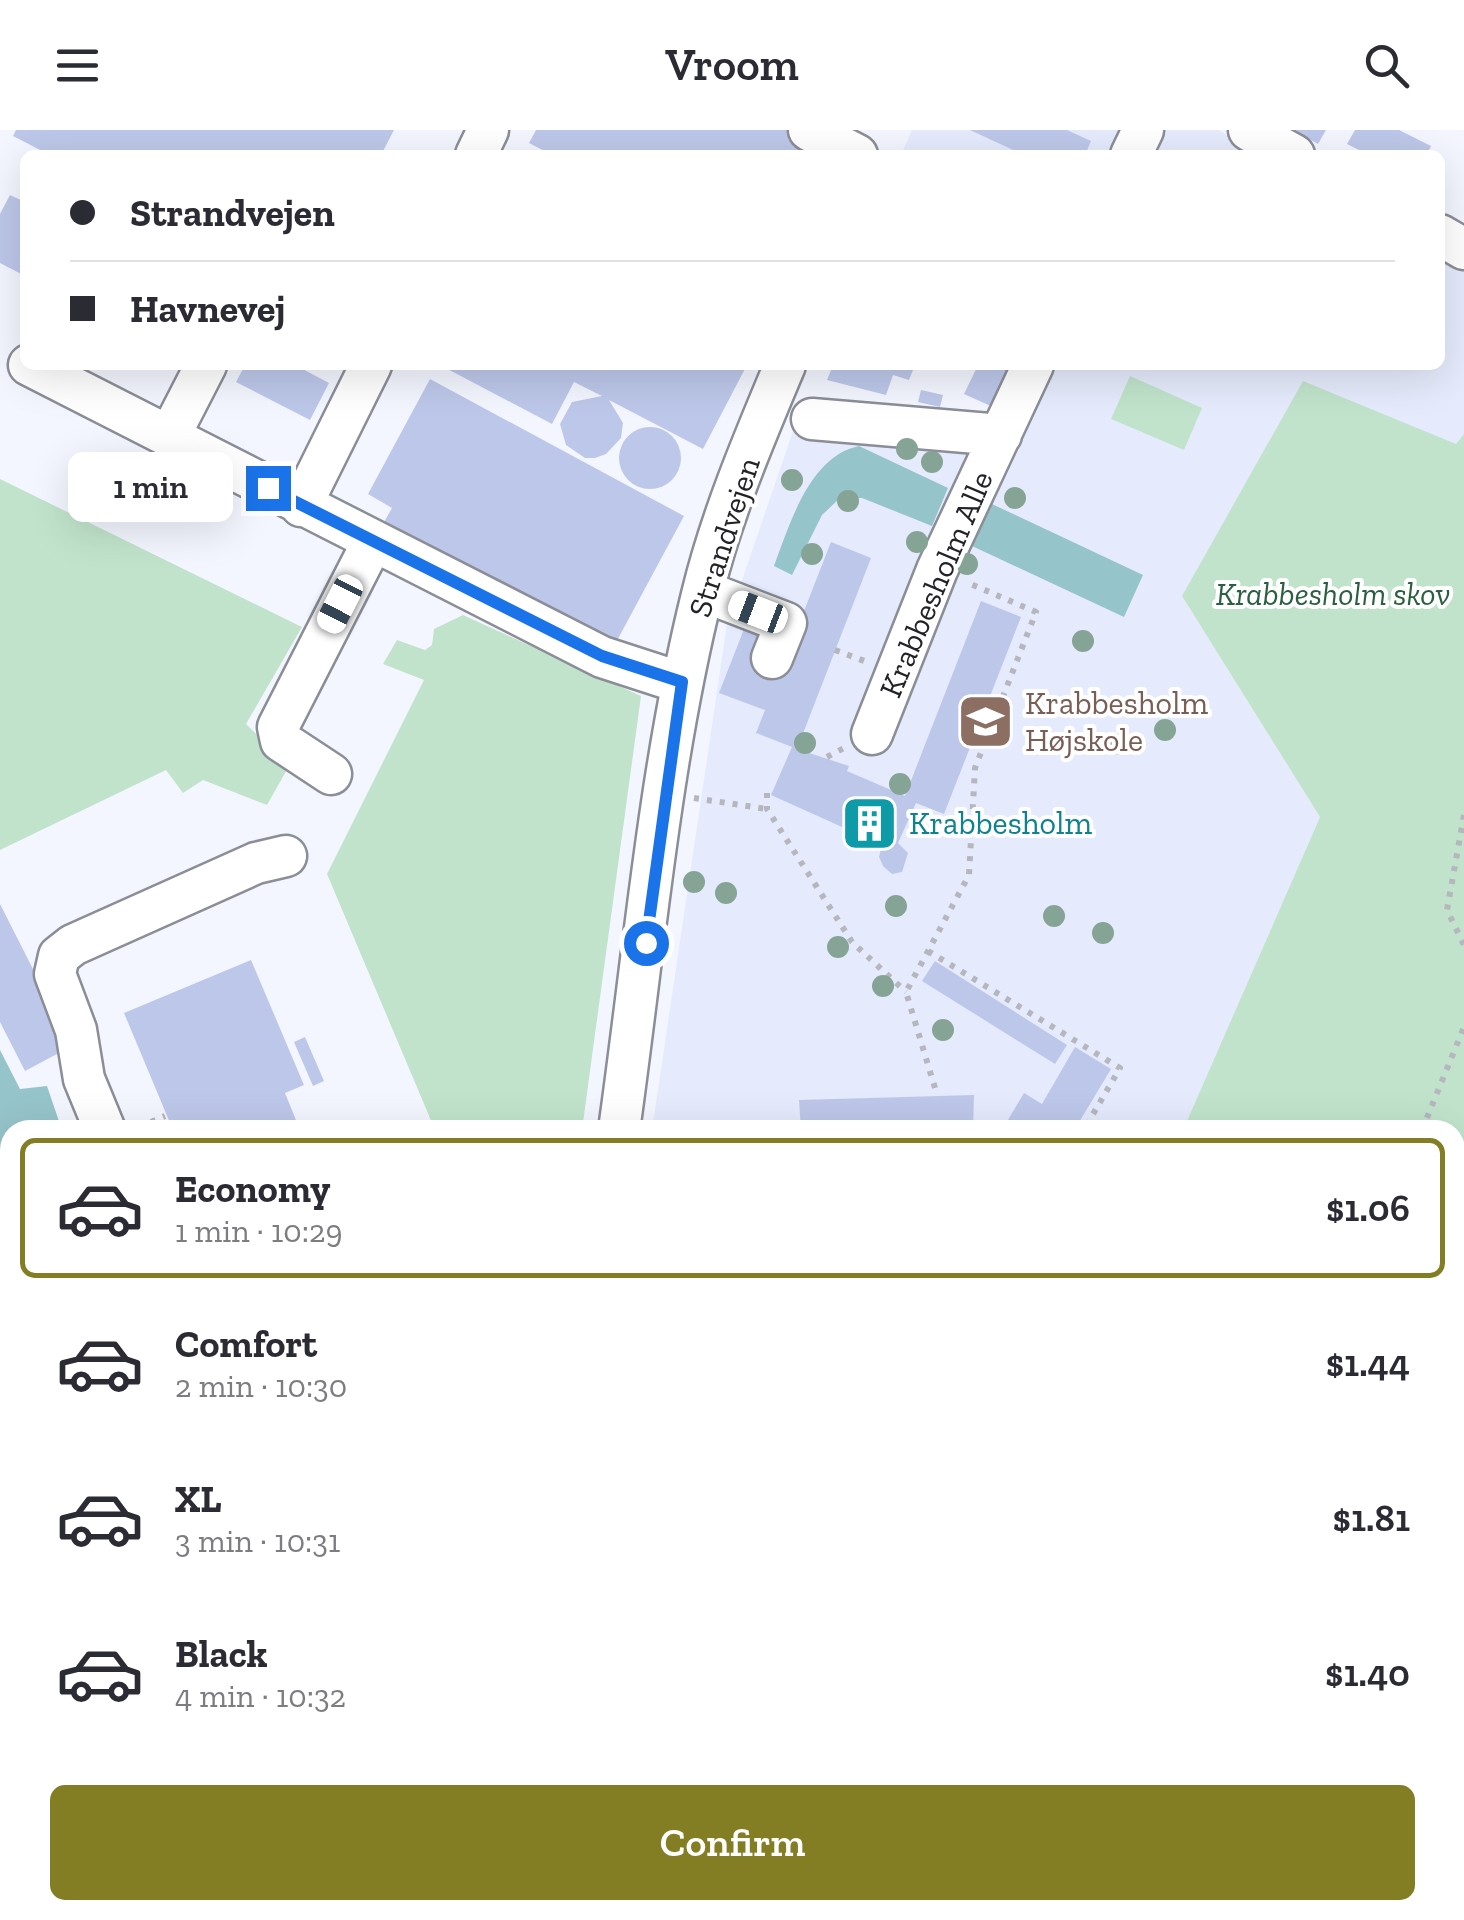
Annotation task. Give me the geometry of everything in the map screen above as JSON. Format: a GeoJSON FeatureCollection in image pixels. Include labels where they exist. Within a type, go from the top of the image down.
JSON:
{"type":"FeatureCollection","features":[{"type":"Feature","properties":{"kind":"street"},"geometry":{"type":"LineString","coordinates":[[808,130],[847,150]]}},
{"type":"Feature","properties":{"kind":"street"},"geometry":{"type":"LineString","coordinates":[[1249,130],[1285,150]]}},
{"type":"Feature","properties":{"kind":"street"},"geometry":{"type":"LineString","coordinates":[[39,370],[372,543],[602,656],[682,682]]}},
{"type":"Feature","properties":{"kind":"street"},"geometry":{"type":"LineString","coordinates":[[169,437],[203,370]]}},
{"type":"Feature","properties":{"kind":"street"},"geometry":{"type":"LineString","coordinates":[[301,506],[369,370]]}},
{"type":"Feature","properties":{"kind":"street","name":"Strandvejen"},"geometry":{"type":"LineString","coordinates":[[620,1120],[682,682],[703,591],[783,370]]}},
{"type":"Feature","properties":{"kind":"street","name":"Krabbesholm Alle"},"geometry":{"type":"LineString","coordinates":[[872,734],[938,570],[1031,370]]}},
{"type":"Feature","properties":{"kind":"street","name":"Krabbesholm Alle"},"geometry":{"type":"LineString","coordinates":[[812,419],[1000,435]]}},
{"type":"Feature","properties":{"kind":"street"},"geometry":{"type":"LineString","coordinates":[[330,774],[281,741],[278,727],[372,543]]}},
{"type":"Feature","properties":{"kind":"street"},"geometry":{"type":"LineString","coordinates":[[703,591],[786,624],[772,658]]}},
{"type":"Feature","properties":{"kind":"street"},"geometry":{"type":"LineString","coordinates":[[101,1120],[84,1080],[76,1030],[55,974],[59,956],[73,944],[238,872],[286,856]]}},
{"type":"Feature","properties":{"kind":"path"},"geometry":{"type":"LineString","coordinates":[[906,992],[969,875],[975,768],[1036,612],[938,570]]}},
{"type":"Feature","properties":{"kind":"path"},"geometry":{"type":"LineString","coordinates":[[767,793],[768,809],[852,942],[906,992],[936,1088]]}},
{"type":"Feature","properties":{"kind":"path"},"geometry":{"type":"LineString","coordinates":[[667,794],[768,809]]}},
{"type":"Feature","properties":{"kind":"path"},"geometry":{"type":"LineString","coordinates":[[1464,815],[1447,910],[1464,945]]}},
{"type":"Feature","properties":{"kind":"path"},"geometry":{"type":"LineString","coordinates":[[928,952],[1120,1068],[1090,1120]]}},
{"type":"Feature","properties":{"kind":"path"},"geometry":{"type":"LineString","coordinates":[[1426,1120],[1464,1027]]}},
{"type":"Feature","properties":{"kind":"path"},"geometry":{"type":"LineString","coordinates":[[156,1120],[165,1116]]}},
{"type":"Feature","properties":{"kind":"shaded area"},"geometry":{"type":"Polygon","coordinates":[[[912,130],[1218,130],[1254,150],[903,150],[912,130]]]}},
{"type":"Feature","properties":{"kind":"shaded area","name":"Krabbesholm Højskole"},"geometry":{"type":"Polygon","coordinates":[[[1445,256],[1464,266],[1464,434],[1456,444],[1182,596],[1320,817],[1187,1120],[653,1120],[727,624],[803,402],[998,414],[1019,370],[1445,370],[1445,256]]]}},
{"type":"Feature","properties":{"kind":"green space"},"geometry":{"type":"Polygon","coordinates":[[[1130,376],[1202,408],[1184,450],[1111,419],[1130,376]]]}},
{"type":"Feature","properties":{"kind":"green space","name":"Krabbesholm skov"},"geometry":{"type":"Polygon","coordinates":[[[1303,381],[1456,444],[1464,434],[1464,1120],[1187,1120],[1320,817],[1182,596],[1303,381]]]}},
{"type":"Feature","properties":{"kind":"green space"},"geometry":{"type":"Polygon","coordinates":[[[0,479],[302,627],[246,724],[289,766],[267,805],[203,780],[183,793],[166,770],[0,850],[0,479]]]}},
{"type":"Feature","properties":{"kind":"green space"},"geometry":{"type":"Polygon","coordinates":[[[463,615],[641,696],[583,1120],[431,1120],[327,874],[424,680],[383,664],[397,640],[425,650],[432,645],[434,629],[463,615]]]}},
{"type":"Feature","properties":{"kind":"water"},"geometry":{"type":"Polygon","coordinates":[[[859,446],[948,488],[932,526],[862,498],[840,498],[822,515],[792,575],[774,566],[795,512],[815,477],[842,452],[859,446]]]}},
{"type":"Feature","properties":{"kind":"water"},"geometry":{"type":"Polygon","coordinates":[[[992,504],[1143,575],[1124,617],[972,546],[992,504]]]}},
{"type":"Feature","properties":{"kind":"water"},"geometry":{"type":"Polygon","coordinates":[[[0,1050],[20,1089],[47,1086],[59,1120],[0,1120],[0,1050]]]}},
{"type":"Feature","properties":{"kind":"building"},"geometry":{"type":"Polygon","coordinates":[[[16,130],[394,130],[384,150],[40,150],[13,136],[16,130]]]}},
{"type":"Feature","properties":{"kind":"building"},"geometry":{"type":"Polygon","coordinates":[[[536,130],[794,130],[809,138],[803,150],[542,150],[529,143],[536,130]]]}},
{"type":"Feature","properties":{"kind":"building"},"geometry":{"type":"Polygon","coordinates":[[[970,130],[1067,130],[1091,141],[1087,150],[1013,150],[970,130]]]}},
{"type":"Feature","properties":{"kind":"building"},"geometry":{"type":"Polygon","coordinates":[[[1293,130],[1326,130],[1318,144],[1293,130]]]}},
{"type":"Feature","properties":{"kind":"building"},"geometry":{"type":"Polygon","coordinates":[[[1355,130],[1399,130],[1431,146],[1429,150],[1359,150],[1347,144],[1355,130]]]}},
{"type":"Feature","properties":{"kind":"building"},"geometry":{"type":"Polygon","coordinates":[[[10,195],[20,200],[20,273],[0,263],[0,214],[10,195]]]}},
{"type":"Feature","properties":{"kind":"building"},"geometry":{"type":"Polygon","coordinates":[[[242,370],[304,370],[329,383],[310,420],[236,382],[242,370]]]}},
{"type":"Feature","properties":{"kind":"building"},"geometry":{"type":"Polygon","coordinates":[[[449,370],[744,370],[703,449],[609,400],[623,423],[621,438],[606,454],[585,458],[566,445],[560,424],[572,402],[602,396],[574,382],[552,424],[449,370]]]}},
{"type":"Feature","properties":{"kind":"building"},"geometry":{"type":"Polygon","coordinates":[[[831,370],[913,370],[909,380],[893,375],[886,395],[827,380],[831,370]]]}},
{"type":"Feature","properties":{"kind":"building"},"geometry":{"type":"Polygon","coordinates":[[[976,370],[1013,370],[995,408],[964,394],[976,370]]]}},
{"type":"Feature","properties":{"kind":"building"},"geometry":{"type":"Polygon","coordinates":[[[430,379],[684,516],[613,648],[383,524],[392,508],[368,494],[430,379]]]}},
{"type":"Feature","properties":{"kind":"building"},"geometry":{"type":"Polygon","coordinates":[[[921,390],[943,395],[940,407],[918,402],[921,390]]]}},
{"type":"Feature","properties":{"kind":"building"},"geometry":{"type":"Polygon","coordinates":[[[650,427],[672,436],[681,458],[672,480],[650,489],[628,480],[619,458],[628,436],[650,427]]]}},
{"type":"Feature","properties":{"kind":"building"},"geometry":{"type":"Polygon","coordinates":[[[831,542],[871,558],[797,749],[849,766],[847,771],[905,796],[981,601],[1021,617],[944,814],[916,803],[898,843],[908,853],[902,872],[892,874],[879,857],[882,845],[771,795],[792,747],[756,733],[765,710],[719,693],[744,629],[764,637],[753,665],[779,675],[831,542]]]}},
{"type":"Feature","properties":{"kind":"building"},"geometry":{"type":"Polygon","coordinates":[[[0,904],[72,1046],[25,1071],[0,1022],[0,904]]]}},
{"type":"Feature","properties":{"kind":"building"},"geometry":{"type":"Polygon","coordinates":[[[251,960],[304,1085],[285,1093],[296,1120],[169,1120],[124,1013],[251,960]]]}},
{"type":"Feature","properties":{"kind":"building"},"geometry":{"type":"Polygon","coordinates":[[[935,961],[1067,1045],[1055,1064],[922,981],[935,961]]]}},
{"type":"Feature","properties":{"kind":"building"},"geometry":{"type":"Polygon","coordinates":[[[305,1037],[324,1081],[313,1086],[294,1042],[305,1037]]]}},
{"type":"Feature","properties":{"kind":"building"},"geometry":{"type":"Polygon","coordinates":[[[1075,1047],[1111,1069],[1080,1120],[1008,1120],[1024,1093],[1042,1104],[1075,1047]]]}},
{"type":"Feature","properties":{"kind":"building"},"geometry":{"type":"Polygon","coordinates":[[[974,1095],[973,1120],[800,1120],[799,1100],[974,1095]]]}},
{"type":"Feature","properties":{"kind":"place","name":"Krabbesholm Højskole"},"geometry":{"type":"Point","coordinates":[986,721]}},
{"type":"Feature","properties":{"kind":"place","name":"Krabbesholm"},"geometry":{"type":"Point","coordinates":[870,823]}},
{"type":"Feature","properties":{"kind":"route"},"geometry":{"type":"LineString","coordinates":[[268,488],[602,656],[682,682],[646,943]]}}]}
